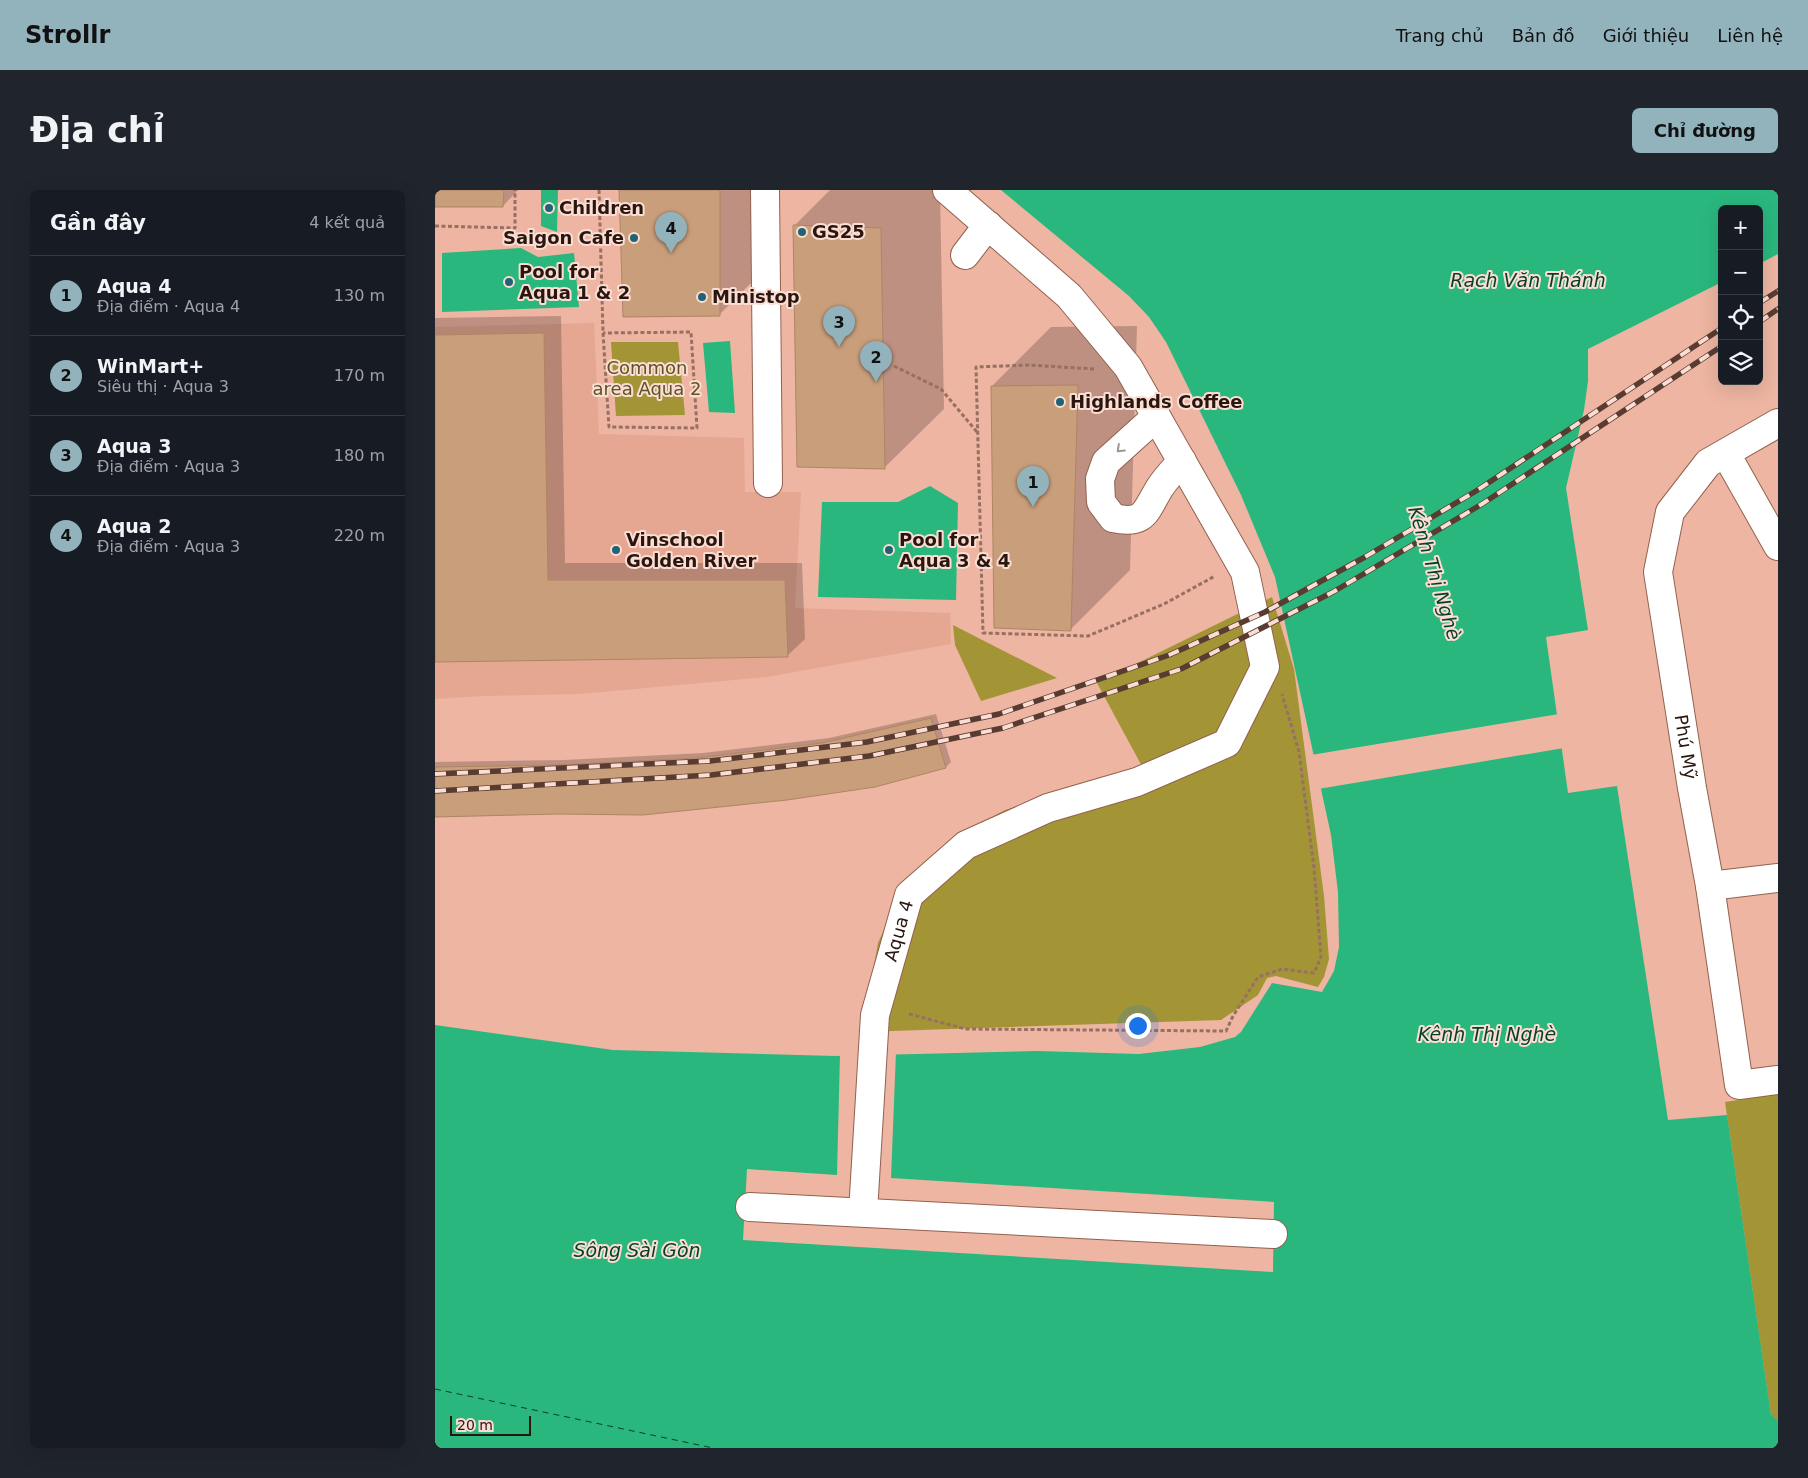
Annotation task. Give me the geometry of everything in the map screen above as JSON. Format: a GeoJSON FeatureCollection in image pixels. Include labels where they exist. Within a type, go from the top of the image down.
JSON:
{"type":"FeatureCollection","features":[{"type":"Feature","properties":{"kind":"street"},"geometry":{"type":"LineString","coordinates":[[765,190],[768,483]]}},
{"type":"Feature","properties":{"kind":"street","name":"Aqua 4"},"geometry":{"type":"LineString","coordinates":[[863,1212],[875,1015],[909,895],[966,845],[1048,808],[1137,782],[1227,743],[1265,667],[1245,572],[1128,366],[1069,296],[947,190]]}},
{"type":"Feature","properties":{"kind":"street"},"geometry":{"type":"LineString","coordinates":[[965,255],[988,225]]}},
{"type":"Feature","properties":{"kind":"street"},"geometry":{"type":"LineString","coordinates":[[1157,418],[1105,462],[1100,479],[1101,502],[1113,518],[1127,521],[1141,517],[1151,506],[1159,488],[1182,461]]}},
{"type":"Feature","properties":{"kind":"street","name":"Phú Mỹ"},"geometry":{"type":"LineString","coordinates":[[1778,423],[1708,463],[1670,512],[1658,572],[1692,788],[1710,886],[1739,1085],[1778,1080]]}},
{"type":"Feature","properties":{"kind":"street"},"geometry":{"type":"LineString","coordinates":[[1726,454],[1778,546]]}},
{"type":"Feature","properties":{"kind":"street"},"geometry":{"type":"LineString","coordinates":[[1710,886],[1778,878]]}},
{"type":"Feature","properties":{"kind":"street"},"geometry":{"type":"LineString","coordinates":[[749,1207],[1273,1234]]}},
{"type":"Feature","properties":{"kind":"path"},"geometry":{"type":"LineString","coordinates":[[435,226],[515,228],[515,190]]}},
{"type":"Feature","properties":{"kind":"path"},"geometry":{"type":"LineString","coordinates":[[599,190],[603,333],[609,427],[697,428],[691,332],[603,333]]}},
{"type":"Feature","properties":{"kind":"path"},"geometry":{"type":"LineString","coordinates":[[1104,370],[1029,365],[976,367],[983,633],[1088,636],[1164,604],[1216,576]]}},
{"type":"Feature","properties":{"kind":"path"},"geometry":{"type":"LineString","coordinates":[[894,366],[941,390],[977,432]]}},
{"type":"Feature","properties":{"kind":"path"},"geometry":{"type":"LineString","coordinates":[[909,1014],[966,1029],[1226,1031],[1233,1016],[1258,977],[1282,969],[1314,973],[1321,957],[1314,868],[1299,752],[1281,690]]}},
{"type":"Feature","properties":{"kind":"shaded area","name":"Vinschool Golden River"},"geometry":{"type":"Polygon","coordinates":[[[594,323],[599,434],[744,438],[745,492],[801,492],[795,608],[950,613],[951,644],[767,677],[580,694],[435,699],[435,327],[594,323]]]}},
{"type":"Feature","properties":{"kind":"green space","name":"Common area Aqua 2"},"geometry":{"type":"Polygon","coordinates":[[[611,342],[678,342],[685,415],[616,416],[611,342]]]}},
{"type":"Feature","properties":{"kind":"green space"},"geometry":{"type":"Polygon","coordinates":[[[1272,597],[1294,669],[1324,896],[1329,959],[1324,977],[1318,987],[1276,976],[1267,978],[1258,995],[1221,1020],[862,1032],[878,943],[887,923],[901,897],[955,837],[1005,810],[1144,770],[1097,683],[1272,597]]]}},
{"type":"Feature","properties":{"kind":"green space"},"geometry":{"type":"Polygon","coordinates":[[[953,625],[1057,678],[981,701],[955,645],[953,625]]]}},
{"type":"Feature","properties":{"kind":"green space"},"geometry":{"type":"Polygon","coordinates":[[[1778,1094],[1778,1421],[1771,1416],[1725,1102],[1778,1094]]]}},
{"type":"Feature","properties":{"kind":"water","name":"Children"},"geometry":{"type":"Polygon","coordinates":[[[541,190],[558,190],[557,232],[541,226],[541,190]]]}},
{"type":"Feature","properties":{"kind":"water"},"geometry":{"type":"Polygon","coordinates":[[[1001,190],[1778,190],[1778,254],[1763,262],[1763,205],[1718,205],[1718,284],[1588,349],[1588,381],[1584,410],[1566,488],[1588,630],[1546,637],[1568,793],[1617,786],[1668,1120],[1727,1115],[1771,1415],[1778,1421],[1778,1448],[435,1448],[435,1025],[613,1050],[835,1056],[1037,1051],[1139,1054],[1200,1047],[1235,1037],[1241,1032],[1272,983],[1322,992],[1334,971],[1339,947],[1338,892],[1331,835],[1275,577],[1241,495],[1166,342],[1149,317],[1129,296],[1001,190]]]}},
{"type":"Feature","properties":{"kind":"water","name":"Pool for Aqua 1 & 2"},"geometry":{"type":"Polygon","coordinates":[[[521,248],[538,257],[574,253],[579,307],[442,312],[442,253],[521,248]]]}},
{"type":"Feature","properties":{"kind":"water"},"geometry":{"type":"Polygon","coordinates":[[[730,341],[735,413],[709,412],[703,343],[730,341]]]}},
{"type":"Feature","properties":{"kind":"water","name":"Pool for Aqua 3 & 4"},"geometry":{"type":"Polygon","coordinates":[[[930,486],[958,503],[956,600],[818,597],[822,502],[898,502],[930,486]]]}},
{"type":"Feature","properties":{"kind":"pier"},"geometry":{"type":"Polygon","coordinates":[[[1559,714],[1564,748],[1318,789],[1311,755],[1559,714]]]}},
{"type":"Feature","properties":{"kind":"pier"},"geometry":{"type":"Polygon","coordinates":[[[896,1052],[891,1178],[1274,1202],[1273,1272],[743,1240],[747,1169],[837,1175],[840,1054],[896,1052]]]}},
{"type":"Feature","properties":{"kind":"building"},"geometry":{"type":"Polygon","coordinates":[[[435,190],[504,190],[503,207],[435,207],[435,190]]]}},
{"type":"Feature","properties":{"kind":"building"},"geometry":{"type":"Polygon","coordinates":[[[619,190],[720,190],[720,316],[623,317],[619,190]]]}},
{"type":"Feature","properties":{"kind":"building"},"geometry":{"type":"Polygon","coordinates":[[[793,225],[881,228],[885,469],[797,467],[793,225]]]}},
{"type":"Feature","properties":{"kind":"building","name":"Vinschool Golden River"},"geometry":{"type":"Polygon","coordinates":[[[544,333],[548,580],[785,580],[788,657],[435,662],[435,335],[544,333]]]}},
{"type":"Feature","properties":{"kind":"building"},"geometry":{"type":"Polygon","coordinates":[[[1078,385],[1071,631],[994,628],[991,386],[1078,385]]]}},
{"type":"Feature","properties":{"kind":"building"},"geometry":{"type":"Polygon","coordinates":[[[931,718],[946,768],[875,787],[787,800],[643,815],[558,814],[435,817],[435,767],[558,765],[697,758],[822,743],[931,718]]]}},
{"type":"Feature","properties":{"kind":"ferry route"},"geometry":{"type":"LineString","coordinates":[[435,1389],[713,1448]]}},
{"type":"Feature","properties":{"kind":"railway"},"geometry":{"type":"LineString","coordinates":[[1763,300],[1778,291]]}},
{"type":"Feature","properties":{"kind":"railway"},"geometry":{"type":"LineString","coordinates":[[1763,319],[1778,309]]}},
{"type":"Feature","properties":{"kind":"railway"},"geometry":{"type":"LineString","coordinates":[[435,774],[710,761],[867,742],[999,714],[1169,655],[1265,612],[1365,557],[1476,491],[1718,331]]}},
{"type":"Feature","properties":{"kind":"railway"},"geometry":{"type":"LineString","coordinates":[[435,791],[711,775],[869,756],[1003,728],[1181,669],[1333,592],[1482,504],[1718,349]]}},
{"type":"Feature","properties":{"kind":"place","name":"Children"},"geometry":{"type":"Point","coordinates":[549,208]}},
{"type":"Feature","properties":{"kind":"place","name":"GS25"},"geometry":{"type":"Point","coordinates":[802,232]}},
{"type":"Feature","properties":{"kind":"place","name":"Saigon Cafe"},"geometry":{"type":"Point","coordinates":[634,238]}},
{"type":"Feature","properties":{"kind":"place","name":"Aqua 2"},"geometry":{"type":"Point","coordinates":[671,253]}},
{"type":"Feature","properties":{"kind":"place","name":"Pool for Aqua 1 & 2"},"geometry":{"type":"Point","coordinates":[509,282]}},
{"type":"Feature","properties":{"kind":"place","name":"Ministop"},"geometry":{"type":"Point","coordinates":[702,297]}},
{"type":"Feature","properties":{"kind":"place","name":"Aqua 3"},"geometry":{"type":"Point","coordinates":[839,347]}},
{"type":"Feature","properties":{"kind":"place","name":"WinMart+"},"geometry":{"type":"Point","coordinates":[876,382]}},
{"type":"Feature","properties":{"kind":"place","name":"Highlands Coffee"},"geometry":{"type":"Point","coordinates":[1060,402]}},
{"type":"Feature","properties":{"kind":"place","name":"Aqua 4"},"geometry":{"type":"Point","coordinates":[1033,507]}},
{"type":"Feature","properties":{"kind":"place","name":"Vinschool Golden River"},"geometry":{"type":"Point","coordinates":[616,550]}},
{"type":"Feature","properties":{"kind":"place","name":"Pool for Aqua 3 & 4"},"geometry":{"type":"Point","coordinates":[889,550]}},
{"type":"Feature","properties":{"kind":"water label","name":"Rạch Văn Thánh"},"geometry":{"type":"Point","coordinates":[1528,280]}},
{"type":"Feature","properties":{"kind":"water label","name":"Kênh Thị Nghè"},"geometry":{"type":"Point","coordinates":[1435,573]}},
{"type":"Feature","properties":{"kind":"water label","name":"Kênh Thị Nghè"},"geometry":{"type":"Point","coordinates":[1487,1034]}},
{"type":"Feature","properties":{"kind":"water label","name":"Sông Sài Gòn"},"geometry":{"type":"Point","coordinates":[637,1250]}}]}
